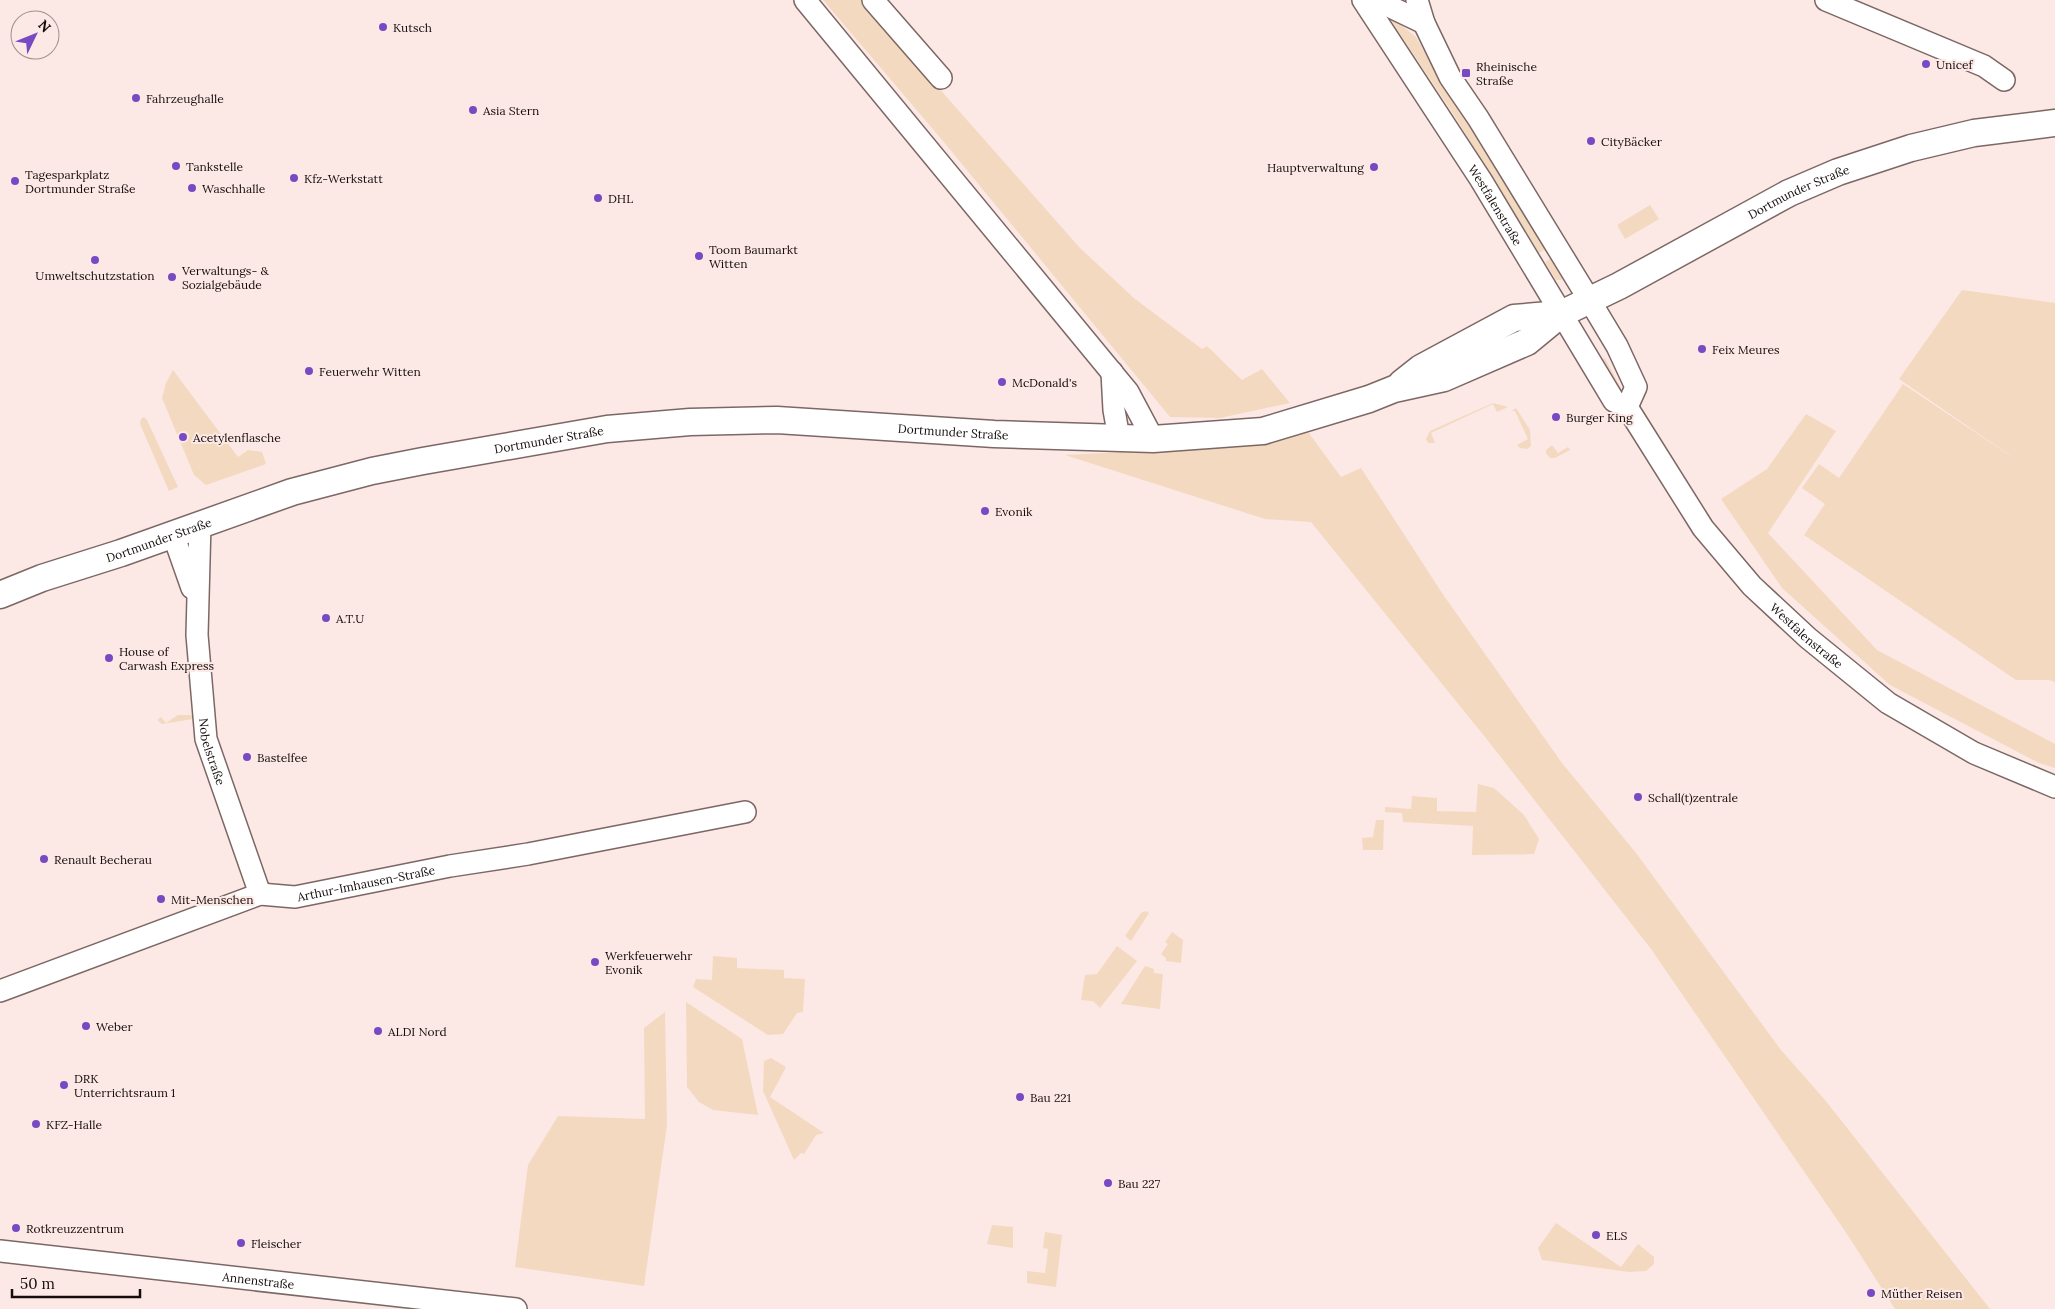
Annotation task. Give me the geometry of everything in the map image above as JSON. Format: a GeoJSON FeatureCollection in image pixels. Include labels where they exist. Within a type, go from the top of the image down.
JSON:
{"type":"FeatureCollection","features":[{"type":"Feature","properties":{"kind":"main road","name":"Dortmunder Straße"},"geometry":{"type":"LineString","coordinates":[[0,595],[42,578],[292,492],[372,471],[607,429],[690,422],[777,420],[968,432],[1153,439],[1263,431],[1369,399],[1394,389],[1421,368],[1514,318],[1561,314],[1590,301],[1789,193],[1838,172],[1912,148],[1974,133],[2055,123]]}},
{"type":"Feature","properties":{"kind":"street"},"geometry":{"type":"LineString","coordinates":[[806,0],[1128,392],[1153,439]]}},
{"type":"Feature","properties":{"kind":"street"},"geometry":{"type":"LineString","coordinates":[[873,0],[941,78]]}},
{"type":"Feature","properties":{"kind":"street","name":"Westfalenstraße"},"geometry":{"type":"LineString","coordinates":[[1362,0],[1476,173],[1614,401],[1627,407],[1702,528],[1752,586],[1808,638],[1888,703],[1974,753],[2055,787]]}},
{"type":"Feature","properties":{"kind":"street"},"geometry":{"type":"LineString","coordinates":[[1376,0],[1424,24]]}},
{"type":"Feature","properties":{"kind":"street"},"geometry":{"type":"LineString","coordinates":[[1417,0],[1424,24],[1450,77],[1478,118],[1617,346],[1636,387],[1627,407]]}},
{"type":"Feature","properties":{"kind":"street"},"geometry":{"type":"LineString","coordinates":[[1826,0],[1984,66],[2004,80]]}},
{"type":"Feature","properties":{"kind":"street"},"geometry":{"type":"LineString","coordinates":[[1112,372],[1114,410],[1119,438]]}},
{"type":"Feature","properties":{"kind":"street","name":"Nobelstraße"},"geometry":{"type":"LineString","coordinates":[[200,523],[197,635],[206,740],[260,894]]}},
{"type":"Feature","properties":{"kind":"street","name":"Nobelstraße"},"geometry":{"type":"LineString","coordinates":[[173,534],[197,602]]}},
{"type":"Feature","properties":{"kind":"street","name":"Arthur-Imhausen-Straße"},"geometry":{"type":"LineString","coordinates":[[0,991],[260,894],[295,897],[450,866],[528,854],[744,812]]}},
{"type":"Feature","properties":{"kind":"street","name":"Annenstraße"},"geometry":{"type":"LineString","coordinates":[[0,1252],[403,1303],[516,1309]]}},
{"type":"Feature","properties":{"kind":"shaded area"},"geometry":{"type":"Polygon","coordinates":[[[823,0],[861,0],[1080,248],[1135,299],[1202,349],[1207,346],[1242,380],[1262,369],[1290,403],[1220,418],[1170,417],[943,141],[823,0]]]}},
{"type":"Feature","properties":{"kind":"shaded area"},"geometry":{"type":"Polygon","coordinates":[[[1386,13],[1416,37],[1428,58],[1464,108],[1551,246],[1539,253],[1452,112],[1386,13]]]}},
{"type":"Feature","properties":{"kind":"shaded area"},"geometry":{"type":"Polygon","coordinates":[[[1650,205],[1659,219],[1625,239],[1617,225],[1650,205]]]}},
{"type":"Feature","properties":{"kind":"shaded area"},"geometry":{"type":"Polygon","coordinates":[[[1556,255],[1563,277],[1561,280],[1556,280],[1545,262],[1556,255]]]}},
{"type":"Feature","properties":{"kind":"shaded area"},"geometry":{"type":"Polygon","coordinates":[[[1962,290],[2055,303],[2055,682],[2049,680],[2016,680],[1804,535],[1825,504],[1802,488],[1819,464],[1839,478],[1903,384],[2024,465],[1899,379],[1962,290]]]}},
{"type":"Feature","properties":{"kind":"shaded area"},"geometry":{"type":"Polygon","coordinates":[[[1605,358],[1621,388],[1620,390],[1597,362],[1605,358]]]}},
{"type":"Feature","properties":{"kind":"shaded area"},"geometry":{"type":"Polygon","coordinates":[[[173,370],[238,457],[248,450],[262,452],[266,464],[206,485],[194,475],[162,398],[166,383],[173,370]]]}},
{"type":"Feature","properties":{"kind":"shaded area"},"geometry":{"type":"Polygon","coordinates":[[[1493,403],[1508,407],[1497,412],[1493,404],[1431,433],[1435,443],[1428,443],[1426,439],[1430,431],[1493,403]]]}},
{"type":"Feature","properties":{"kind":"shaded area"},"geometry":{"type":"Polygon","coordinates":[[[1516,408],[1530,430],[1531,446],[1527,449],[1520,448],[1517,445],[1528,439],[1515,411],[1512,411],[1516,408]]]}},
{"type":"Feature","properties":{"kind":"shaded area"},"geometry":{"type":"Polygon","coordinates":[[[1806,414],[1836,431],[1768,533],[1877,650],[2055,744],[2055,768],[2039,763],[1890,685],[1782,588],[1721,499],[1767,469],[1806,414]]]}},
{"type":"Feature","properties":{"kind":"shaded area"},"geometry":{"type":"Polygon","coordinates":[[[144,417],[178,487],[169,491],[140,424],[141,419],[144,417]]]}},
{"type":"Feature","properties":{"kind":"shaded area"},"geometry":{"type":"Polygon","coordinates":[[[1306,429],[1341,477],[1361,468],[1442,593],[1562,763],[1636,853],[1781,1050],[1825,1100],[1990,1309],[1895,1309],[1847,1234],[1651,949],[1485,737],[1311,522],[1265,519],[1065,455],[1257,445],[1306,429]]]}},
{"type":"Feature","properties":{"kind":"shaded area"},"geometry":{"type":"Polygon","coordinates":[[[1552,445],[1558,453],[1568,447],[1570,450],[1555,458],[1550,458],[1546,450],[1552,445]]]}},
{"type":"Feature","properties":{"kind":"shaded area"},"geometry":{"type":"Polygon","coordinates":[[[178,715],[192,715],[193,719],[162,724],[157,720],[161,717],[166,723],[178,715]]]}},
{"type":"Feature","properties":{"kind":"shaded area"},"geometry":{"type":"Polygon","coordinates":[[[1478,784],[1494,788],[1524,815],[1539,839],[1534,854],[1472,855],[1473,826],[1403,822],[1402,813],[1385,812],[1385,807],[1411,809],[1412,796],[1437,798],[1437,811],[1476,812],[1478,784]]]}},
{"type":"Feature","properties":{"kind":"shaded area"},"geometry":{"type":"Polygon","coordinates":[[[1376,820],[1384,820],[1383,850],[1363,850],[1362,838],[1373,837],[1376,820]]]}},
{"type":"Feature","properties":{"kind":"shaded area"},"geometry":{"type":"Polygon","coordinates":[[[1146,911],[1149,913],[1131,941],[1125,936],[1141,913],[1146,911]]]}},
{"type":"Feature","properties":{"kind":"shaded area"},"geometry":{"type":"Polygon","coordinates":[[[1172,932],[1183,940],[1181,963],[1166,961],[1166,958],[1161,954],[1168,944],[1165,942],[1172,932]]]}},
{"type":"Feature","properties":{"kind":"shaded area"},"geometry":{"type":"Polygon","coordinates":[[[1117,946],[1137,961],[1100,1008],[1093,1001],[1081,1000],[1085,975],[1097,974],[1117,946]]]}},
{"type":"Feature","properties":{"kind":"shaded area"},"geometry":{"type":"Polygon","coordinates":[[[713,956],[737,958],[737,968],[784,970],[784,978],[805,979],[803,1012],[797,1013],[783,1034],[768,1035],[693,987],[696,979],[712,980],[713,956]]]}},
{"type":"Feature","properties":{"kind":"shaded area"},"geometry":{"type":"Polygon","coordinates":[[[1145,966],[1154,969],[1154,973],[1163,974],[1160,1009],[1121,1004],[1145,966]]]}},
{"type":"Feature","properties":{"kind":"shaded area"},"geometry":{"type":"Polygon","coordinates":[[[686,1002],[742,1039],[758,1115],[713,1110],[699,1102],[687,1087],[686,1002]]]}},
{"type":"Feature","properties":{"kind":"shaded area"},"geometry":{"type":"Polygon","coordinates":[[[665,1012],[667,1125],[644,1286],[515,1267],[528,1165],[558,1116],[645,1119],[644,1028],[665,1012]]]}},
{"type":"Feature","properties":{"kind":"shaded area"},"geometry":{"type":"Polygon","coordinates":[[[771,1058],[786,1067],[770,1097],[824,1133],[816,1135],[804,1154],[801,1153],[794,1160],[763,1091],[764,1061],[771,1058]]]}},
{"type":"Feature","properties":{"kind":"shaded area"},"geometry":{"type":"Polygon","coordinates":[[[1556,1223],[1621,1267],[1638,1244],[1654,1257],[1654,1264],[1646,1271],[1629,1272],[1542,1260],[1538,1248],[1556,1223]]]}},
{"type":"Feature","properties":{"kind":"shaded area"},"geometry":{"type":"Polygon","coordinates":[[[992,1225],[1013,1227],[1013,1248],[987,1244],[992,1225]]]}},
{"type":"Feature","properties":{"kind":"shaded area"},"geometry":{"type":"Polygon","coordinates":[[[1045,1232],[1062,1235],[1056,1287],[1027,1283],[1027,1271],[1045,1273],[1048,1249],[1043,1248],[1045,1232]]]}},
{"type":"Feature","properties":{"kind":"place","name":"Kutsch"},"geometry":{"type":"Point","coordinates":[383,27]}},
{"type":"Feature","properties":{"kind":"place","name":"Unicef"},"geometry":{"type":"Point","coordinates":[1926,64]}},
{"type":"Feature","properties":{"kind":"place","name":"Rheinische Straße"},"geometry":{"type":"Point","coordinates":[1466,73]}},
{"type":"Feature","properties":{"kind":"place","name":"Fahrzeughalle"},"geometry":{"type":"Point","coordinates":[136,98]}},
{"type":"Feature","properties":{"kind":"place","name":"Asia Stern"},"geometry":{"type":"Point","coordinates":[473,110]}},
{"type":"Feature","properties":{"kind":"place","name":"CityBäcker"},"geometry":{"type":"Point","coordinates":[1591,141]}},
{"type":"Feature","properties":{"kind":"place","name":"Tankstelle"},"geometry":{"type":"Point","coordinates":[176,166]}},
{"type":"Feature","properties":{"kind":"place","name":"Hauptverwaltung"},"geometry":{"type":"Point","coordinates":[1374,167]}},
{"type":"Feature","properties":{"kind":"place","name":"Kfz-Werkstatt"},"geometry":{"type":"Point","coordinates":[294,178]}},
{"type":"Feature","properties":{"kind":"place","name":"Tagesparkplatz Dortmunder Straße"},"geometry":{"type":"Point","coordinates":[15,181]}},
{"type":"Feature","properties":{"kind":"place","name":"Waschhalle"},"geometry":{"type":"Point","coordinates":[192,188]}},
{"type":"Feature","properties":{"kind":"place","name":"DHL"},"geometry":{"type":"Point","coordinates":[598,198]}},
{"type":"Feature","properties":{"kind":"place","name":"Toom Baumarkt Witten"},"geometry":{"type":"Point","coordinates":[699,256]}},
{"type":"Feature","properties":{"kind":"place","name":"Umweltschutzstation"},"geometry":{"type":"Point","coordinates":[95,260]}},
{"type":"Feature","properties":{"kind":"place","name":"Verwaltungs- & Sozialgebäude"},"geometry":{"type":"Point","coordinates":[172,277]}},
{"type":"Feature","properties":{"kind":"place","name":"Feix Meures"},"geometry":{"type":"Point","coordinates":[1702,349]}},
{"type":"Feature","properties":{"kind":"place","name":"Feuerwehr Witten"},"geometry":{"type":"Point","coordinates":[309,371]}},
{"type":"Feature","properties":{"kind":"place","name":"McDonald's"},"geometry":{"type":"Point","coordinates":[1002,382]}},
{"type":"Feature","properties":{"kind":"place","name":"Burger King"},"geometry":{"type":"Point","coordinates":[1556,417]}},
{"type":"Feature","properties":{"kind":"place","name":"Acetylenflasche"},"geometry":{"type":"Point","coordinates":[183,437]}},
{"type":"Feature","properties":{"kind":"place","name":"Evonik"},"geometry":{"type":"Point","coordinates":[985,511]}},
{"type":"Feature","properties":{"kind":"place","name":"A.T.U"},"geometry":{"type":"Point","coordinates":[326,618]}},
{"type":"Feature","properties":{"kind":"place","name":"House of Carwash Express"},"geometry":{"type":"Point","coordinates":[109,658]}},
{"type":"Feature","properties":{"kind":"place","name":"Bastelfee"},"geometry":{"type":"Point","coordinates":[247,757]}},
{"type":"Feature","properties":{"kind":"place","name":"Schall(t)zentrale"},"geometry":{"type":"Point","coordinates":[1638,797]}},
{"type":"Feature","properties":{"kind":"place","name":"Renault Becherau"},"geometry":{"type":"Point","coordinates":[44,859]}},
{"type":"Feature","properties":{"kind":"place","name":"Mit-Menschen"},"geometry":{"type":"Point","coordinates":[161,899]}},
{"type":"Feature","properties":{"kind":"place","name":"Werkfeuerwehr Evonik"},"geometry":{"type":"Point","coordinates":[595,962]}},
{"type":"Feature","properties":{"kind":"place","name":"Weber"},"geometry":{"type":"Point","coordinates":[86,1026]}},
{"type":"Feature","properties":{"kind":"place","name":"ALDI Nord"},"geometry":{"type":"Point","coordinates":[378,1031]}},
{"type":"Feature","properties":{"kind":"place","name":"DRK Unterrichtsraum 1"},"geometry":{"type":"Point","coordinates":[64,1085]}},
{"type":"Feature","properties":{"kind":"place","name":"Bau 221"},"geometry":{"type":"Point","coordinates":[1020,1097]}},
{"type":"Feature","properties":{"kind":"place","name":"KFZ-Halle"},"geometry":{"type":"Point","coordinates":[36,1124]}},
{"type":"Feature","properties":{"kind":"place","name":"Bau 227"},"geometry":{"type":"Point","coordinates":[1108,1183]}},
{"type":"Feature","properties":{"kind":"place","name":"Rotkreuzzentrum"},"geometry":{"type":"Point","coordinates":[16,1228]}},
{"type":"Feature","properties":{"kind":"place","name":"ELS"},"geometry":{"type":"Point","coordinates":[1596,1235]}},
{"type":"Feature","properties":{"kind":"place","name":"Fleischer"},"geometry":{"type":"Point","coordinates":[241,1243]}},
{"type":"Feature","properties":{"kind":"place","name":"Müther Reisen"},"geometry":{"type":"Point","coordinates":[1871,1293]}}]}
